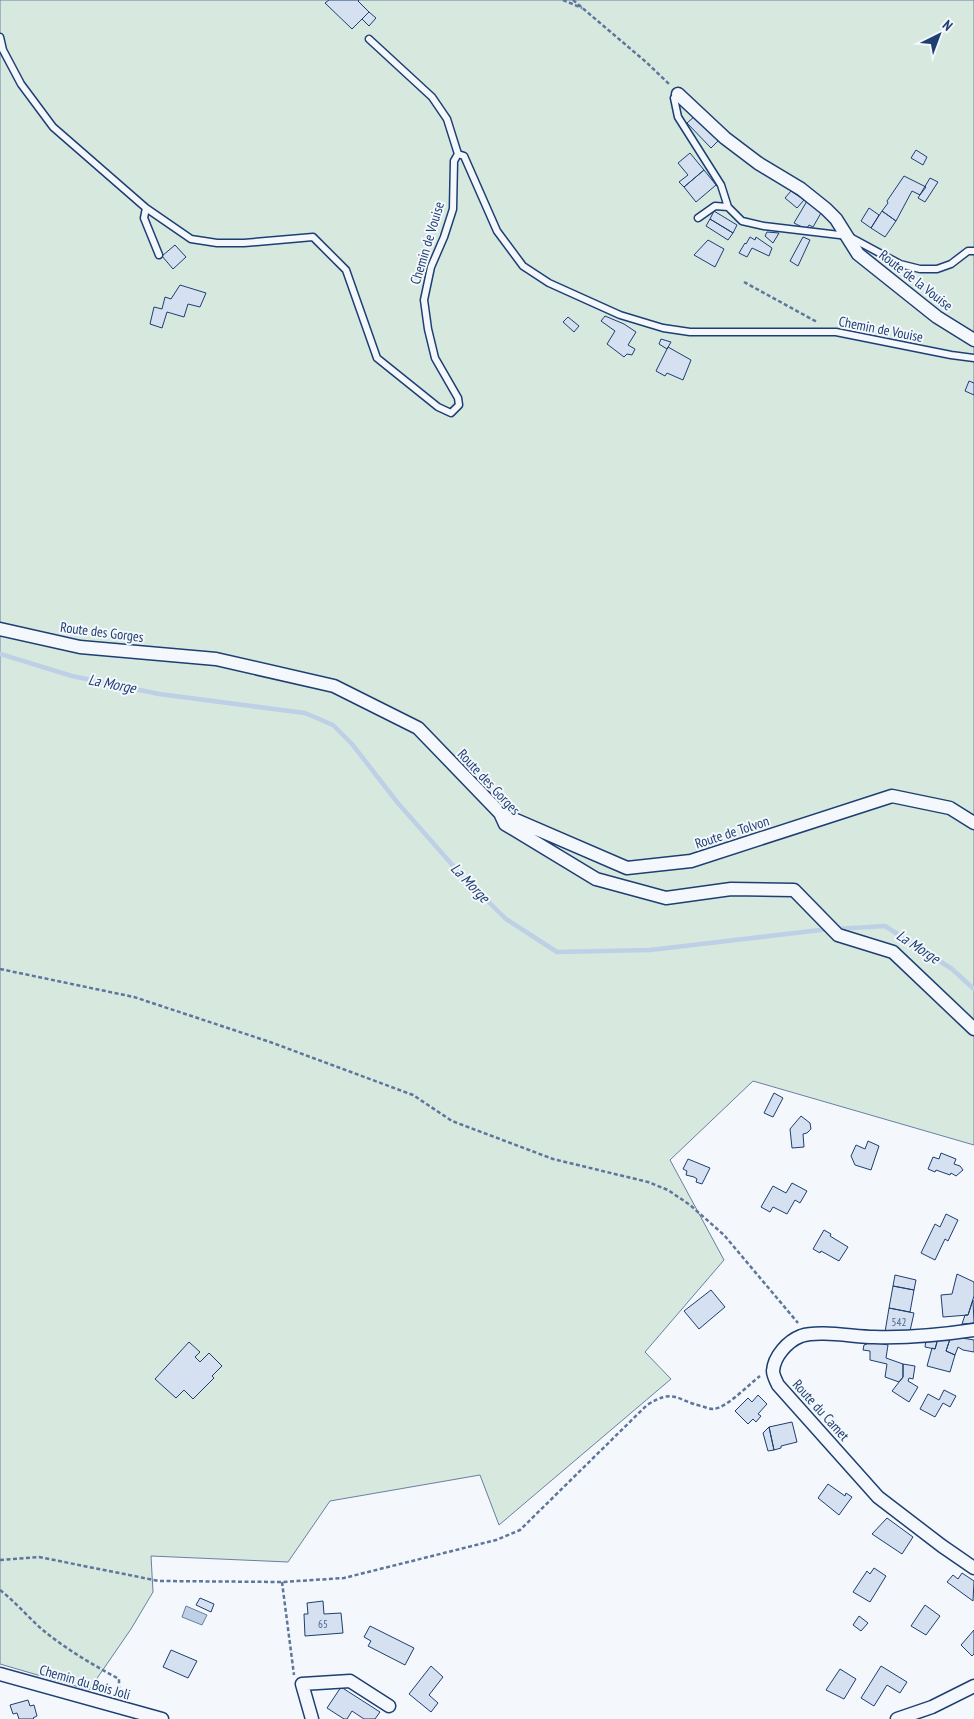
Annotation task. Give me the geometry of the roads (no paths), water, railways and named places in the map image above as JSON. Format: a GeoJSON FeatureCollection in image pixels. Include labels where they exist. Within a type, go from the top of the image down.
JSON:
{"type":"FeatureCollection","features":[{"type":"Feature","properties":{"kind":"street","name":"Route de la Vouise"},"geometry":{"type":"LineString","coordinates":[[678,94],[725,138],[758,163],[801,189],[826,209],[848,236],[858,254],[937,317],[974,340]]}},
{"type":"Feature","properties":{"kind":"street","name":"Route des Gorges"},"geometry":{"type":"LineString","coordinates":[[0,629],[80,647],[216,659],[334,686],[418,728],[500,813],[505,824],[596,879],[666,898],[731,889],[794,890],[838,935],[893,952],[974,1029]]}},
{"type":"Feature","properties":{"kind":"street","name":"Route de Tolvon"},"geometry":{"type":"LineString","coordinates":[[500,813],[627,868],[691,861],[892,796],[950,808],[974,823]]}},
{"type":"Feature","properties":{"kind":"street","name":"Route du Camet"},"geometry":{"type":"LineString","coordinates":[[974,1330],[907,1337],[818,1334],[802,1336],[784,1348],[775,1362],[773,1372],[778,1385],[878,1497],[974,1568]]}},
{"type":"Feature","properties":{"kind":"street","name":"Chemin du Bois Joli"},"geometry":{"type":"LineString","coordinates":[[0,1674],[162,1719]]}},
{"type":"Feature","properties":{"kind":"street"},"geometry":{"type":"LineString","coordinates":[[312,1719],[302,1684],[350,1681],[389,1706]]}},
{"type":"Feature","properties":{"kind":"street"},"geometry":{"type":"LineString","coordinates":[[897,1719],[932,1707],[974,1686]]}},
{"type":"Feature","properties":{"kind":"lane","name":"Chemin de Vouise"},"geometry":{"type":"LineString","coordinates":[[0,37],[3,50],[21,84],[52,127],[146,208],[191,239],[217,243],[244,243],[313,237],[346,270],[377,358],[438,407],[451,413],[459,405],[458,398],[435,358],[424,300],[431,267],[444,237],[453,209],[454,161],[458,154],[464,156],[497,231],[523,266],[548,283],[620,315],[663,328],[690,332],[836,332],[974,358]]}},
{"type":"Feature","properties":{"kind":"lane"},"geometry":{"type":"LineString","coordinates":[[369,39],[432,97],[447,119],[458,154]]}},
{"type":"Feature","properties":{"kind":"lane"},"geometry":{"type":"LineString","coordinates":[[678,94],[674,98],[678,117],[721,185],[728,207],[742,221],[764,226],[848,236],[900,264],[920,269],[937,269],[951,264],[968,251],[974,251]]}},
{"type":"Feature","properties":{"kind":"lane"},"geometry":{"type":"LineString","coordinates":[[698,218],[715,206],[728,207]]}},
{"type":"Feature","properties":{"kind":"lane"},"geometry":{"type":"LineString","coordinates":[[146,208],[144,218],[159,254]]}},
{"type":"Feature","properties":{"kind":"water"},"geometry":{"type":"Polygon","coordinates":[[[186,1606],[207,1615],[202,1625],[182,1617],[186,1606]]]}},
{"type":"Feature","properties":{"kind":"waterway","name":"La Morge"},"geometry":{"type":"LineString","coordinates":[[0,654],[72,676],[159,694],[305,713],[333,725],[352,744],[397,802],[463,877],[506,919],[557,952],[650,950],[829,929]]}},
{"type":"Feature","properties":{"kind":"waterway","name":"La Morge"},"geometry":{"type":"LineString","coordinates":[[836,929],[885,926],[952,969],[974,989]]}}]}
